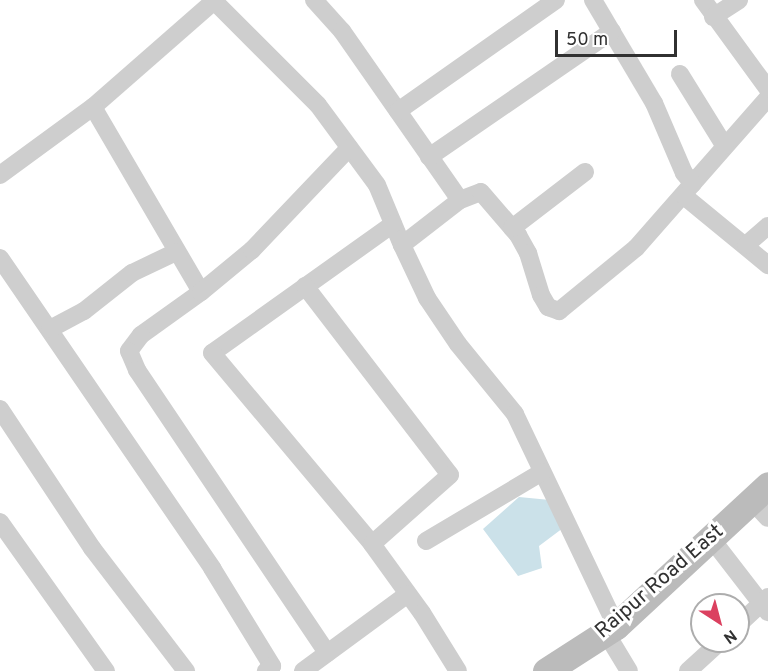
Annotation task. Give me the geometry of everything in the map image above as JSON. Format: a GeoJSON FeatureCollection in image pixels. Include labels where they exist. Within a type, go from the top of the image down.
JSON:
{"type":"FeatureCollection","features":[{"type":"Feature","properties":{"kind":"street"},"geometry":{"type":"LineString","coordinates":[[398,111],[556,0]]}},
{"type":"Feature","properties":{"kind":"street"},"geometry":{"type":"LineString","coordinates":[[593,0],[654,104],[684,173],[688,190],[768,266]]}},
{"type":"Feature","properties":{"kind":"street"},"geometry":{"type":"LineString","coordinates":[[703,0],[713,17],[768,89]]}},
{"type":"Feature","properties":{"kind":"street"},"geometry":{"type":"LineString","coordinates":[[713,17],[739,0]]}},
{"type":"Feature","properties":{"kind":"street"},"geometry":{"type":"LineString","coordinates":[[0,175],[93,107],[213,1],[318,105],[376,184],[427,298],[458,344],[515,414],[628,671]]}},
{"type":"Feature","properties":{"kind":"street"},"geometry":{"type":"LineString","coordinates":[[324,3],[460,200]]}},
{"type":"Feature","properties":{"kind":"street"},"geometry":{"type":"LineString","coordinates":[[429,157],[612,31]]}},
{"type":"Feature","properties":{"kind":"street"},"geometry":{"type":"LineString","coordinates":[[680,74],[724,145]]}},
{"type":"Feature","properties":{"kind":"street"},"geometry":{"type":"LineString","coordinates":[[402,245],[460,200],[481,192],[512,228],[528,253],[541,295],[548,308],[559,311],[610,273],[688,190],[724,145],[768,98]]}},
{"type":"Feature","properties":{"kind":"street"},"geometry":{"type":"LineString","coordinates":[[93,107],[201,292]]}},
{"type":"Feature","properties":{"kind":"street"},"geometry":{"type":"LineString","coordinates":[[327,653],[137,370],[129,351],[141,335],[201,292],[252,250],[350,148]]}},
{"type":"Feature","properties":{"kind":"street"},"geometry":{"type":"LineString","coordinates":[[512,228],[585,172]]}},
{"type":"Feature","properties":{"kind":"street"},"geometry":{"type":"LineString","coordinates":[[393,224],[212,353],[372,544],[458,671]]}},
{"type":"Feature","properties":{"kind":"street"},"geometry":{"type":"LineString","coordinates":[[746,245],[768,226]]}},
{"type":"Feature","properties":{"kind":"street"},"geometry":{"type":"LineString","coordinates":[[50,329],[84,311],[132,273],[176,252]]}},
{"type":"Feature","properties":{"kind":"street"},"geometry":{"type":"LineString","coordinates":[[0,258],[212,568],[272,666],[266,671]]}},
{"type":"Feature","properties":{"kind":"street"},"geometry":{"type":"LineString","coordinates":[[305,286],[450,475],[372,544]]}},
{"type":"Feature","properties":{"kind":"street"},"geometry":{"type":"LineString","coordinates":[[0,409],[92,548],[186,671]]}},
{"type":"Feature","properties":{"kind":"street"},"geometry":{"type":"LineString","coordinates":[[426,541],[542,472]]}},
{"type":"Feature","properties":{"kind":"street","name":"Raipur Road East"},"geometry":{"type":"LineString","coordinates":[[546,671],[611,630],[710,537],[763,501]]}},
{"type":"Feature","properties":{"kind":"street"},"geometry":{"type":"LineString","coordinates":[[0,522],[106,671]]}},
{"type":"Feature","properties":{"kind":"street"},"geometry":{"type":"LineString","coordinates":[[710,537],[766,604],[750,616]]}},
{"type":"Feature","properties":{"kind":"street"},"geometry":{"type":"LineString","coordinates":[[303,671],[408,594]]}},
{"type":"Feature","properties":{"kind":"street"},"geometry":{"type":"LineString","coordinates":[[688,671],[708,653]]}},
{"type":"Feature","properties":{"kind":"water"},"geometry":{"type":"Polygon","coordinates":[[[519,497],[550,500],[563,528],[539,546],[542,568],[518,576],[483,529],[519,497]]]}}]}
